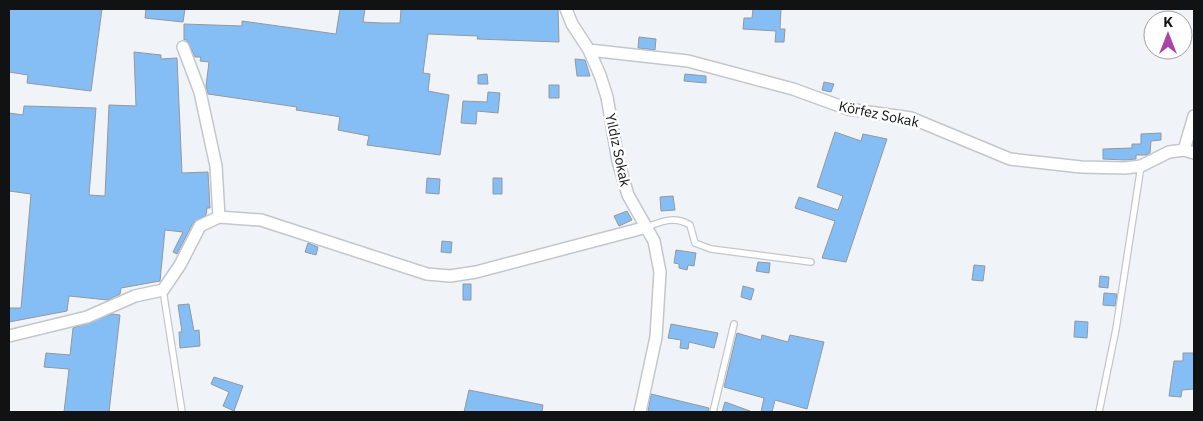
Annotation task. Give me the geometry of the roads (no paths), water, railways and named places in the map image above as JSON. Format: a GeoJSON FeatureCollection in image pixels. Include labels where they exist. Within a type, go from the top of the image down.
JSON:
{"type":"FeatureCollection","features":[{"type":"Feature","properties":{"kind":"street","name":"Yıldız Sokak"},"geometry":{"type":"LineString","coordinates":[[566,9],[572,24],[590,50],[607,97],[618,162],[628,195],[654,241],[660,272],[656,336],[640,412]]}},
{"type":"Feature","properties":{"kind":"street"},"geometry":{"type":"LineString","coordinates":[[183,47],[200,92],[214,158],[219,217]]}},
{"type":"Feature","properties":{"kind":"street","name":"Körfez Sokak"},"geometry":{"type":"LineString","coordinates":[[590,50],[688,61],[793,89],[848,109],[911,118],[1010,159],[1081,166],[1141,166],[1169,152],[1189,152]]}},
{"type":"Feature","properties":{"kind":"street"},"geometry":{"type":"LineString","coordinates":[[1189,152],[1194,116]]}},
{"type":"Feature","properties":{"kind":"street"},"geometry":{"type":"LineString","coordinates":[[9,336],[87,317],[136,296],[163,290],[180,265],[200,226],[219,217],[261,220],[426,274],[450,276],[476,272],[647,227]]}},
{"type":"Feature","properties":{"kind":"lane"},"geometry":{"type":"LineString","coordinates":[[1099,412],[1116,329],[1141,166]]}},
{"type":"Feature","properties":{"kind":"lane"},"geometry":{"type":"LineString","coordinates":[[647,227],[668,219],[683,221],[690,225],[695,244],[811,262]]}},
{"type":"Feature","properties":{"kind":"lane"},"geometry":{"type":"LineString","coordinates":[[163,290],[182,412]]}},
{"type":"Feature","properties":{"kind":"lane"},"geometry":{"type":"LineString","coordinates":[[713,412],[734,324]]}}]}
